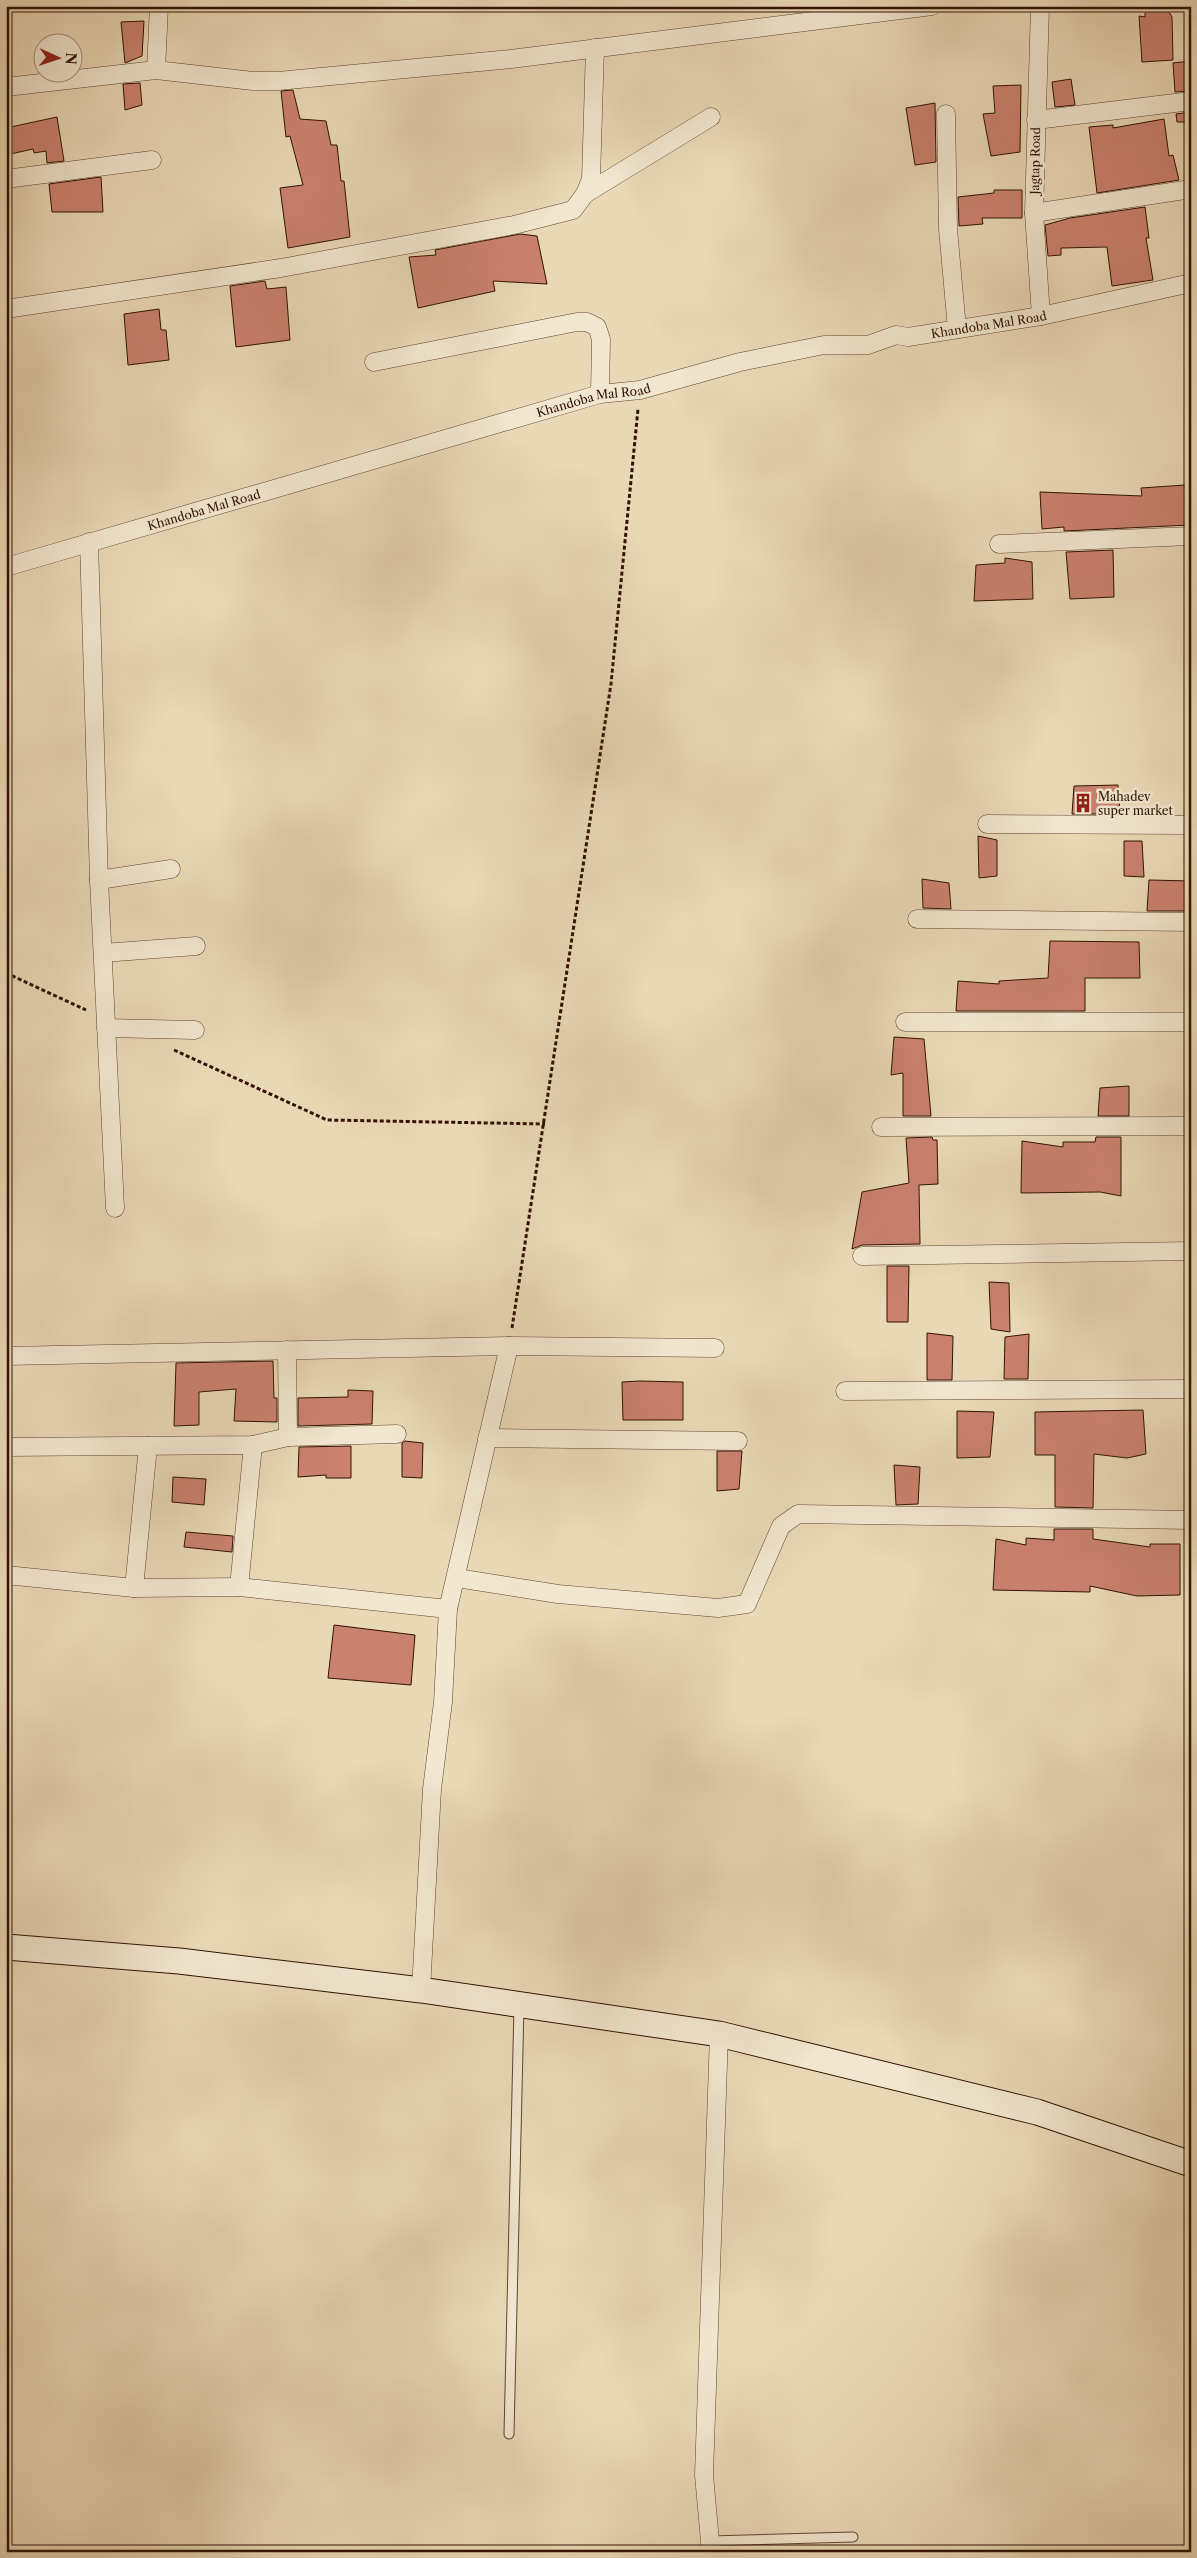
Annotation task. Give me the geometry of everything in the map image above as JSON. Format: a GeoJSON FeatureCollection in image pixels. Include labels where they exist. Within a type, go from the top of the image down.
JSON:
{"type":"FeatureCollection","features":[{"type":"Feature","properties":{"kind":"street"},"geometry":{"type":"LineString","coordinates":[[156,70],[159,6]]}},
{"type":"Feature","properties":{"kind":"street"},"geometry":{"type":"LineString","coordinates":[[6,87],[156,70],[253,81],[278,81],[595,48],[932,6]]}},
{"type":"Feature","properties":{"kind":"street","name":"Jagtap Road"},"geometry":{"type":"LineString","coordinates":[[1040,6],[1034,213],[1041,316]]}},
{"type":"Feature","properties":{"kind":"street"},"geometry":{"type":"LineString","coordinates":[[6,309],[280,268],[514,225],[573,210],[585,194],[591,179],[595,48]]}},
{"type":"Feature","properties":{"kind":"street"},"geometry":{"type":"LineString","coordinates":[[1036,120],[1191,101]]}},
{"type":"Feature","properties":{"kind":"street"},"geometry":{"type":"LineString","coordinates":[[946,114],[948,229],[957,329]]}},
{"type":"Feature","properties":{"kind":"street"},"geometry":{"type":"LineString","coordinates":[[585,194],[711,118]]}},
{"type":"Feature","properties":{"kind":"street"},"geometry":{"type":"LineString","coordinates":[[6,179],[152,160]]}},
{"type":"Feature","properties":{"kind":"street"},"geometry":{"type":"LineString","coordinates":[[1034,213],[1191,189]]}},
{"type":"Feature","properties":{"kind":"street","name":"Khandoba Mal Road"},"geometry":{"type":"LineString","coordinates":[[6,567],[600,394],[640,390],[740,362],[824,345],[868,345],[896,335],[908,337],[1041,316],[1191,283]]}},
{"type":"Feature","properties":{"kind":"street"},"geometry":{"type":"LineString","coordinates":[[374,362],[577,322],[587,322],[597,327],[601,338],[600,394]]}},
{"type":"Feature","properties":{"kind":"street"},"geometry":{"type":"LineString","coordinates":[[999,544],[1191,536]]}},
{"type":"Feature","properties":{"kind":"street"},"geometry":{"type":"LineString","coordinates":[[89,542],[99,880],[115,1208]]}},
{"type":"Feature","properties":{"kind":"street"},"geometry":{"type":"LineString","coordinates":[[987,824],[1191,825]]}},
{"type":"Feature","properties":{"kind":"street"},"geometry":{"type":"LineString","coordinates":[[99,880],[171,870]]}},
{"type":"Feature","properties":{"kind":"street"},"geometry":{"type":"LineString","coordinates":[[917,919],[1191,922]]}},
{"type":"Feature","properties":{"kind":"street"},"geometry":{"type":"LineString","coordinates":[[103,953],[196,946]]}},
{"type":"Feature","properties":{"kind":"street"},"geometry":{"type":"LineString","coordinates":[[905,1022],[1191,1022]]}},
{"type":"Feature","properties":{"kind":"street"},"geometry":{"type":"LineString","coordinates":[[106,1028],[195,1030]]}},
{"type":"Feature","properties":{"kind":"street"},"geometry":{"type":"LineString","coordinates":[[881,1127],[1191,1126]]}},
{"type":"Feature","properties":{"kind":"street"},"geometry":{"type":"LineString","coordinates":[[862,1256],[1191,1251]]}},
{"type":"Feature","properties":{"kind":"street"},"geometry":{"type":"LineString","coordinates":[[421,1990],[432,1789],[442,1702],[448,1609],[457,1578],[509,1346]]}},
{"type":"Feature","properties":{"kind":"street"},"geometry":{"type":"LineString","coordinates":[[6,1356],[509,1346],[715,1348]]}},
{"type":"Feature","properties":{"kind":"street"},"geometry":{"type":"LineString","coordinates":[[287,1350],[288,1437]]}},
{"type":"Feature","properties":{"kind":"street"},"geometry":{"type":"LineString","coordinates":[[845,1391],[1191,1388]]}},
{"type":"Feature","properties":{"kind":"street"},"geometry":{"type":"LineString","coordinates":[[6,1447],[253,1445],[288,1437],[397,1434]]}},
{"type":"Feature","properties":{"kind":"street"},"geometry":{"type":"LineString","coordinates":[[487,1438],[738,1440]]}},
{"type":"Feature","properties":{"kind":"street"},"geometry":{"type":"LineString","coordinates":[[239,1587],[253,1445]]}},
{"type":"Feature","properties":{"kind":"street"},"geometry":{"type":"LineString","coordinates":[[134,1588],[148,1446]]}},
{"type":"Feature","properties":{"kind":"street"},"geometry":{"type":"LineString","coordinates":[[457,1578],[558,1594],[718,1608],[747,1604],[780,1526],[798,1514],[1191,1520]]}},
{"type":"Feature","properties":{"kind":"street"},"geometry":{"type":"LineString","coordinates":[[6,1575],[134,1588],[239,1587],[448,1609]]}},
{"type":"Feature","properties":{"kind":"street"},"geometry":{"type":"LineString","coordinates":[[6,1947],[179,1961],[421,1990],[719,2034],[1037,2112],[1191,2164]]}},
{"type":"Feature","properties":{"kind":"street"},"geometry":{"type":"LineString","coordinates":[[710,2546],[704,2475],[719,2034]]}},
{"type":"Feature","properties":{"kind":"lane"},"geometry":{"type":"LineString","coordinates":[[509,2434],[519,2004]]}},
{"type":"Feature","properties":{"kind":"lane"},"geometry":{"type":"LineString","coordinates":[[710,2546],[853,2537]]}},
{"type":"Feature","properties":{"kind":"path"},"geometry":{"type":"LineString","coordinates":[[509,1346],[545,1124],[611,684],[640,390]]}},
{"type":"Feature","properties":{"kind":"path"},"geometry":{"type":"LineString","coordinates":[[6,973],[95,1014]]}},
{"type":"Feature","properties":{"kind":"path"},"geometry":{"type":"LineString","coordinates":[[167,1047],[327,1120],[545,1124]]}},
{"type":"Feature","properties":{"kind":"building"},"geometry":{"type":"Polygon","coordinates":[[[1145,12],[1169,12],[1172,17],[1173,60],[1142,62],[1139,16],[1145,17],[1145,12]]]}},
{"type":"Feature","properties":{"kind":"building"},"geometry":{"type":"Polygon","coordinates":[[[144,21],[142,56],[125,63],[121,22],[144,21]]]}},
{"type":"Feature","properties":{"kind":"building"},"geometry":{"type":"Polygon","coordinates":[[[1191,61],[1191,91],[1175,92],[1173,63],[1191,61]]]}},
{"type":"Feature","properties":{"kind":"building"},"geometry":{"type":"Polygon","coordinates":[[[1071,79],[1075,105],[1055,107],[1052,82],[1071,79]]]}},
{"type":"Feature","properties":{"kind":"building"},"geometry":{"type":"Polygon","coordinates":[[[140,83],[142,105],[125,110],[123,84],[140,83]]]}},
{"type":"Feature","properties":{"kind":"building"},"geometry":{"type":"Polygon","coordinates":[[[1021,85],[1020,152],[991,156],[983,114],[995,113],[993,86],[1021,85]]]}},
{"type":"Feature","properties":{"kind":"building"},"geometry":{"type":"Polygon","coordinates":[[[293,90],[300,119],[326,121],[331,145],[337,145],[341,181],[344,181],[350,237],[288,248],[280,188],[303,185],[290,136],[286,137],[281,91],[293,90]]]}},
{"type":"Feature","properties":{"kind":"building"},"geometry":{"type":"Polygon","coordinates":[[[935,103],[936,162],[915,165],[906,108],[935,103]]]}},
{"type":"Feature","properties":{"kind":"building"},"geometry":{"type":"Polygon","coordinates":[[[1191,112],[1191,122],[1177,122],[1176,114],[1191,112]]]}},
{"type":"Feature","properties":{"kind":"building"},"geometry":{"type":"Polygon","coordinates":[[[57,117],[64,161],[47,163],[46,151],[34,153],[33,149],[6,155],[6,128],[57,117]]]}},
{"type":"Feature","properties":{"kind":"building"},"geometry":{"type":"Polygon","coordinates":[[[1164,119],[1169,156],[1173,155],[1179,180],[1097,193],[1089,127],[1113,125],[1113,128],[1164,119]]]}},
{"type":"Feature","properties":{"kind":"building"},"geometry":{"type":"Polygon","coordinates":[[[101,177],[103,212],[52,212],[49,184],[101,177]]]}},
{"type":"Feature","properties":{"kind":"building"},"geometry":{"type":"Polygon","coordinates":[[[994,190],[1022,190],[1022,218],[982,218],[983,224],[959,226],[958,197],[994,193],[994,190]]]}},
{"type":"Feature","properties":{"kind":"building"},"geometry":{"type":"Polygon","coordinates":[[[1145,207],[1149,238],[1146,238],[1153,280],[1112,286],[1107,247],[1061,248],[1061,255],[1048,256],[1045,225],[1070,218],[1145,207]]]}},
{"type":"Feature","properties":{"kind":"building"},"geometry":{"type":"Polygon","coordinates":[[[520,234],[537,236],[547,284],[493,281],[495,291],[418,308],[409,257],[436,255],[435,250],[520,234]]]}},
{"type":"Feature","properties":{"kind":"building"},"geometry":{"type":"Polygon","coordinates":[[[265,281],[267,289],[286,287],[290,340],[236,347],[230,286],[265,281]]]}},
{"type":"Feature","properties":{"kind":"building"},"geometry":{"type":"Polygon","coordinates":[[[159,309],[161,330],[166,330],[169,360],[128,365],[124,314],[159,309]]]}},
{"type":"Feature","properties":{"kind":"building"},"geometry":{"type":"Polygon","coordinates":[[[1185,485],[1189,525],[1064,531],[1064,527],[1042,529],[1040,492],[1142,496],[1141,488],[1185,485]]]}},
{"type":"Feature","properties":{"kind":"building"},"geometry":{"type":"Polygon","coordinates":[[[1113,550],[1114,597],[1070,599],[1066,552],[1113,550]]]}},
{"type":"Feature","properties":{"kind":"building"},"geometry":{"type":"Polygon","coordinates":[[[1005,558],[1032,562],[1033,599],[974,601],[976,565],[1005,563],[1005,558]]]}},
{"type":"Feature","properties":{"kind":"building"},"geometry":{"type":"Polygon","coordinates":[[[1118,785],[1120,814],[1072,814],[1074,786],[1118,785]]]}},
{"type":"Feature","properties":{"kind":"building"},"geometry":{"type":"Polygon","coordinates":[[[978,836],[997,840],[997,876],[979,878],[978,836]]]}},
{"type":"Feature","properties":{"kind":"building"},"geometry":{"type":"Polygon","coordinates":[[[1124,841],[1142,841],[1144,877],[1124,876],[1124,841]]]}},
{"type":"Feature","properties":{"kind":"building"},"geometry":{"type":"Polygon","coordinates":[[[922,879],[949,883],[951,909],[923,908],[922,879]]]}},
{"type":"Feature","properties":{"kind":"building"},"geometry":{"type":"Polygon","coordinates":[[[1149,880],[1191,881],[1191,911],[1147,911],[1149,880]]]}},
{"type":"Feature","properties":{"kind":"building"},"geometry":{"type":"Polygon","coordinates":[[[1050,941],[1139,942],[1140,978],[1085,978],[1085,1011],[956,1011],[958,981],[999,984],[999,981],[1048,978],[1050,941]]]}},
{"type":"Feature","properties":{"kind":"building"},"geometry":{"type":"Polygon","coordinates":[[[894,1037],[924,1039],[931,1116],[903,1116],[903,1073],[891,1075],[894,1037]]]}},
{"type":"Feature","properties":{"kind":"building"},"geometry":{"type":"Polygon","coordinates":[[[1129,1086],[1129,1116],[1098,1116],[1100,1088],[1129,1086]]]}},
{"type":"Feature","properties":{"kind":"building"},"geometry":{"type":"Polygon","coordinates":[[[932,1137],[933,1140],[937,1140],[938,1184],[919,1185],[920,1244],[862,1245],[852,1249],[862,1192],[909,1183],[906,1138],[932,1137]]]}},
{"type":"Feature","properties":{"kind":"building"},"geometry":{"type":"Polygon","coordinates":[[[1096,1137],[1121,1137],[1121,1196],[1100,1192],[1021,1193],[1022,1141],[1063,1147],[1063,1142],[1095,1142],[1096,1137]]]}},
{"type":"Feature","properties":{"kind":"building"},"geometry":{"type":"Polygon","coordinates":[[[887,1266],[909,1266],[908,1322],[887,1322],[887,1266]]]}},
{"type":"Feature","properties":{"kind":"building"},"geometry":{"type":"Polygon","coordinates":[[[989,1282],[1009,1283],[1010,1332],[991,1329],[989,1282]]]}},
{"type":"Feature","properties":{"kind":"building"},"geometry":{"type":"Polygon","coordinates":[[[927,1333],[953,1336],[952,1380],[927,1380],[927,1333]]]}},
{"type":"Feature","properties":{"kind":"building"},"geometry":{"type":"Polygon","coordinates":[[[1029,1334],[1028,1379],[1004,1379],[1005,1337],[1029,1334]]]}},
{"type":"Feature","properties":{"kind":"building"},"geometry":{"type":"Polygon","coordinates":[[[273,1361],[274,1398],[277,1398],[277,1422],[234,1421],[236,1389],[199,1392],[199,1425],[174,1426],[176,1363],[273,1361]]]}},
{"type":"Feature","properties":{"kind":"building"},"geometry":{"type":"Polygon","coordinates":[[[622,1382],[683,1382],[683,1420],[623,1420],[622,1382]]]}},
{"type":"Feature","properties":{"kind":"building"},"geometry":{"type":"Polygon","coordinates":[[[348,1390],[373,1391],[372,1424],[298,1426],[298,1398],[348,1397],[348,1390]]]}},
{"type":"Feature","properties":{"kind":"building"},"geometry":{"type":"Polygon","coordinates":[[[1143,1410],[1146,1454],[1127,1458],[1094,1454],[1093,1508],[1055,1507],[1055,1455],[1035,1455],[1035,1412],[1143,1410]]]}},
{"type":"Feature","properties":{"kind":"building"},"geometry":{"type":"Polygon","coordinates":[[[957,1411],[994,1412],[990,1457],[957,1458],[957,1411]]]}},
{"type":"Feature","properties":{"kind":"building"},"geometry":{"type":"Polygon","coordinates":[[[405,1441],[423,1443],[422,1478],[402,1477],[402,1443],[405,1441]]]}},
{"type":"Feature","properties":{"kind":"building"},"geometry":{"type":"Polygon","coordinates":[[[351,1446],[351,1478],[326,1478],[326,1475],[298,1477],[299,1447],[351,1446]]]}},
{"type":"Feature","properties":{"kind":"building"},"geometry":{"type":"Polygon","coordinates":[[[717,1451],[742,1451],[739,1489],[717,1491],[717,1451]]]}},
{"type":"Feature","properties":{"kind":"building"},"geometry":{"type":"Polygon","coordinates":[[[894,1465],[920,1467],[918,1504],[896,1505],[894,1465]]]}},
{"type":"Feature","properties":{"kind":"building"},"geometry":{"type":"Polygon","coordinates":[[[173,1477],[206,1479],[204,1505],[172,1502],[173,1477]]]}},
{"type":"Feature","properties":{"kind":"building"},"geometry":{"type":"Polygon","coordinates":[[[1054,1529],[1093,1529],[1093,1539],[1150,1547],[1150,1544],[1180,1544],[1180,1595],[1137,1596],[1090,1586],[1090,1592],[993,1590],[996,1539],[1026,1545],[1026,1538],[1054,1540],[1054,1529]]]}},
{"type":"Feature","properties":{"kind":"building"},"geometry":{"type":"Polygon","coordinates":[[[186,1532],[233,1536],[232,1552],[184,1547],[186,1532]]]}},
{"type":"Feature","properties":{"kind":"building"},"geometry":{"type":"Polygon","coordinates":[[[334,1625],[415,1635],[411,1685],[328,1678],[334,1625]]]}},
{"type":"Feature","properties":{"kind":"place","name":"Mahadev super market"},"geometry":{"type":"Point","coordinates":[1083,803]}}]}
